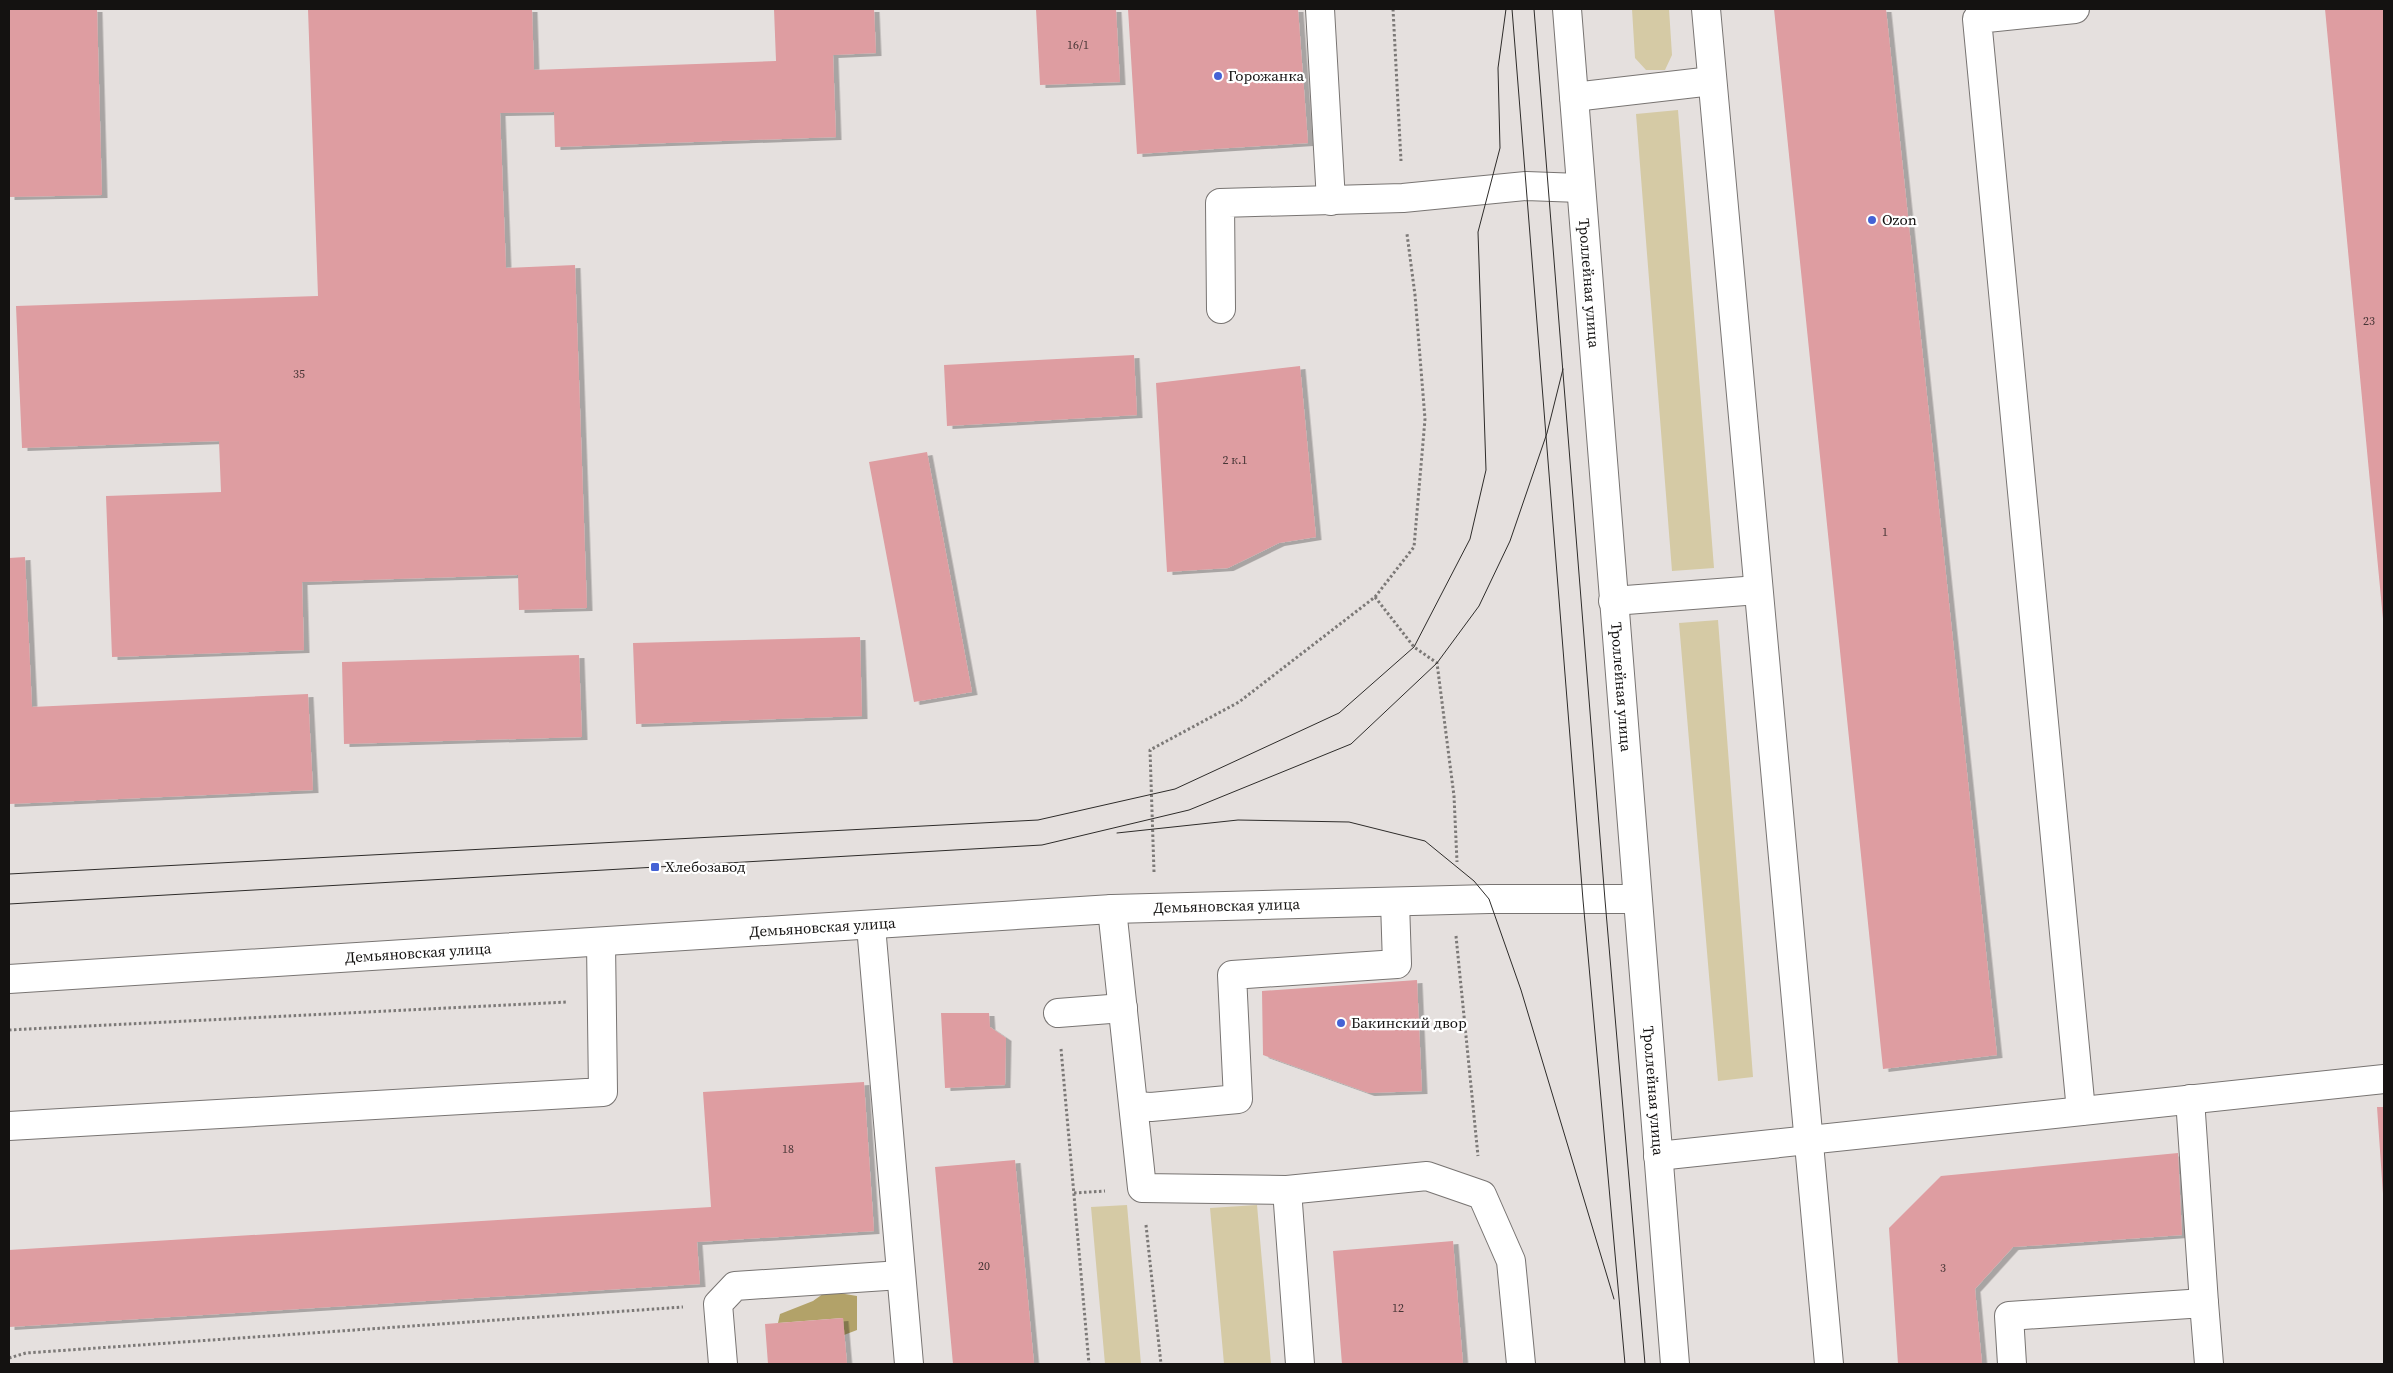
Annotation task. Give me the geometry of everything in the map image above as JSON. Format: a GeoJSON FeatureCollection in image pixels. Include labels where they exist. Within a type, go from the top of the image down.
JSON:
{"type":"FeatureCollection","features":[{"type":"Feature","properties":{"kind":"street"},"geometry":{"type":"LineString","coordinates":[[1320,9],[1331,201]]}},
{"type":"Feature","properties":{"kind":"street","name":"Троллейная улица"},"geometry":{"type":"LineString","coordinates":[[1566,9],[1636,899],[1675,1364]]}},
{"type":"Feature","properties":{"kind":"street"},"geometry":{"type":"LineString","coordinates":[[1706,9],[1829,1364]]}},
{"type":"Feature","properties":{"kind":"street"},"geometry":{"type":"LineString","coordinates":[[2075,9],[1976,19],[2081,1111]]}},
{"type":"Feature","properties":{"kind":"street"},"geometry":{"type":"LineString","coordinates":[[1574,97],[1712,81]]}},
{"type":"Feature","properties":{"kind":"street"},"geometry":{"type":"LineString","coordinates":[[1221,309],[1220,203],[1403,198],[1526,186],[1580,188]]}},
{"type":"Feature","properties":{"kind":"street"},"geometry":{"type":"LineString","coordinates":[[1613,600],[1758,590]]}},
{"type":"Feature","properties":{"kind":"street","name":"Демьяновская улица"},"geometry":{"type":"LineString","coordinates":[[9,979],[871,926],[1112,909],[1395,902],[1636,899]]}},
{"type":"Feature","properties":{"kind":"street"},"geometry":{"type":"LineString","coordinates":[[1134,1106],[1238,1099],[1232,975],[1397,964],[1395,902]]}},
{"type":"Feature","properties":{"kind":"street"},"geometry":{"type":"LineString","coordinates":[[1112,909],[1142,1188],[1287,1190],[1427,1176],[1482,1195],[1511,1261],[1521,1364]]}},
{"type":"Feature","properties":{"kind":"street"},"geometry":{"type":"LineString","coordinates":[[871,926],[909,1364]]}},
{"type":"Feature","properties":{"kind":"street"},"geometry":{"type":"LineString","coordinates":[[9,1126],[604,1092],[601,943]]}},
{"type":"Feature","properties":{"kind":"street"},"geometry":{"type":"LineString","coordinates":[[1058,1013],[1124,1008]]}},
{"type":"Feature","properties":{"kind":"street"},"geometry":{"type":"LineString","coordinates":[[1658,1156],[2384,1079]]}},
{"type":"Feature","properties":{"kind":"street"},"geometry":{"type":"LineString","coordinates":[[2190,1099],[2209,1364]]}},
{"type":"Feature","properties":{"kind":"street"},"geometry":{"type":"LineString","coordinates":[[1287,1190],[1300,1364]]}},
{"type":"Feature","properties":{"kind":"street"},"geometry":{"type":"LineString","coordinates":[[723,1364],[718,1304],[735,1286],[901,1275]]}},
{"type":"Feature","properties":{"kind":"street"},"geometry":{"type":"LineString","coordinates":[[2012,1364],[2009,1316],[2204,1303]]}},
{"type":"Feature","properties":{"kind":"path"},"geometry":{"type":"LineString","coordinates":[[1157,908],[1151,830],[1150,750],[1239,702],[1375,597],[1414,547],[1425,419],[1415,295],[1403,198],[1392,9]]}},
{"type":"Feature","properties":{"kind":"path"},"geometry":{"type":"LineString","coordinates":[[9,1030],[602,1000]]}},
{"type":"Feature","properties":{"kind":"path"},"geometry":{"type":"LineString","coordinates":[[1058,1013],[1089,1364]]}},
{"type":"Feature","properties":{"kind":"path"},"geometry":{"type":"LineString","coordinates":[[1074,1192],[1142,1188],[1161,1364]]}},
{"type":"Feature","properties":{"kind":"path"},"geometry":{"type":"LineString","coordinates":[[9,1358],[36,1353],[718,1304]]}},
{"type":"Feature","properties":{"kind":"shaded area"},"geometry":{"type":"Polygon","coordinates":[[[1632,9],[1669,9],[1672,55],[1665,70],[1646,70],[1635,58],[1632,9]]]}},
{"type":"Feature","properties":{"kind":"shaded area"},"geometry":{"type":"Polygon","coordinates":[[[1678,110],[1714,568],[1672,571],[1636,114],[1678,110]]]}},
{"type":"Feature","properties":{"kind":"shaded area"},"geometry":{"type":"Polygon","coordinates":[[[1718,620],[1753,1077],[1718,1081],[1679,623],[1718,620]]]}},
{"type":"Feature","properties":{"kind":"shaded area"},"geometry":{"type":"Polygon","coordinates":[[[1127,1205],[1141,1364],[1105,1364],[1091,1207],[1127,1205]]]}},
{"type":"Feature","properties":{"kind":"shaded area"},"geometry":{"type":"Polygon","coordinates":[[[1257,1205],[1271,1364],[1224,1364],[1210,1208],[1257,1205]]]}},
{"type":"Feature","properties":{"kind":"shaded area"},"geometry":{"type":"Polygon","coordinates":[[[827,1291],[857,1296],[857,1330],[844,1335],[843,1318],[778,1323],[780,1314],[813,1301],[827,1291]]]}},
{"type":"Feature","properties":{"kind":"building"},"geometry":{"type":"Polygon","coordinates":[[[9,9],[97,9],[102,195],[9,197],[9,9]]]}},
{"type":"Feature","properties":{"kind":"building"},"geometry":{"type":"Polygon","coordinates":[[[308,9],[532,9],[534,70],[776,61],[774,9],[874,9],[876,53],[833,55],[836,137],[555,147],[554,112],[500,113],[506,268],[575,265],[587,608],[519,610],[518,575],[302,582],[304,650],[112,657],[106,496],[221,492],[219,441],[22,448],[16,306],[318,296],[308,9]]]}},
{"type":"Feature","properties":{"kind":"building"},"geometry":{"type":"Polygon","coordinates":[[[1036,9],[1116,9],[1120,82],[1040,85],[1036,9]]]}},
{"type":"Feature","properties":{"kind":"building","name":"Горожанка"},"geometry":{"type":"Polygon","coordinates":[[[1128,9],[1298,9],[1308,143],[1137,154],[1128,9]]]}},
{"type":"Feature","properties":{"kind":"building"},"geometry":{"type":"Polygon","coordinates":[[[1774,9],[1886,9],[1997,1055],[1883,1069],[1774,9]]]}},
{"type":"Feature","properties":{"kind":"building"},"geometry":{"type":"Polygon","coordinates":[[[2325,9],[2384,9],[2384,619],[2383,619],[2325,9]]]}},
{"type":"Feature","properties":{"kind":"building"},"geometry":{"type":"Polygon","coordinates":[[[1134,355],[1137,415],[947,426],[944,365],[1134,355]]]}},
{"type":"Feature","properties":{"kind":"building"},"geometry":{"type":"Polygon","coordinates":[[[1300,366],[1316,537],[1279,543],[1228,568],[1167,572],[1156,383],[1300,366]]]}},
{"type":"Feature","properties":{"kind":"building"},"geometry":{"type":"Polygon","coordinates":[[[927,452],[972,692],[914,702],[869,462],[927,452]]]}},
{"type":"Feature","properties":{"kind":"building"},"geometry":{"type":"Polygon","coordinates":[[[25,557],[32,707],[308,694],[313,790],[9,804],[9,558],[25,557]]]}},
{"type":"Feature","properties":{"kind":"building"},"geometry":{"type":"Polygon","coordinates":[[[860,637],[862,716],[636,724],[633,643],[860,637]]]}},
{"type":"Feature","properties":{"kind":"building"},"geometry":{"type":"Polygon","coordinates":[[[579,655],[582,737],[344,744],[342,662],[579,655]]]}},
{"type":"Feature","properties":{"kind":"building","name":"Бакинский двор"},"geometry":{"type":"Polygon","coordinates":[[[1417,980],[1422,1091],[1369,1093],[1263,1055],[1262,991],[1417,980]]]}},
{"type":"Feature","properties":{"kind":"building"},"geometry":{"type":"Polygon","coordinates":[[[941,1013],[989,1013],[990,1027],[1006,1038],[1005,1085],[945,1088],[941,1013]]]}},
{"type":"Feature","properties":{"kind":"building"},"geometry":{"type":"Polygon","coordinates":[[[864,1082],[874,1231],[697,1242],[700,1284],[9,1327],[9,1250],[711,1207],[703,1092],[864,1082]]]}},
{"type":"Feature","properties":{"kind":"building"},"geometry":{"type":"Polygon","coordinates":[[[2377,1107],[2384,1107],[2384,1194],[2383,1194],[2377,1107]]]}},
{"type":"Feature","properties":{"kind":"building"},"geometry":{"type":"Polygon","coordinates":[[[2178,1153],[2182,1235],[2013,1247],[1975,1289],[1982,1364],[1898,1364],[1889,1228],[1941,1176],[2178,1153]]]}},
{"type":"Feature","properties":{"kind":"building"},"geometry":{"type":"Polygon","coordinates":[[[1015,1160],[1034,1364],[953,1364],[935,1167],[1015,1160]]]}},
{"type":"Feature","properties":{"kind":"building"},"geometry":{"type":"Polygon","coordinates":[[[1453,1241],[1463,1364],[1342,1364],[1333,1251],[1453,1241]]]}},
{"type":"Feature","properties":{"kind":"building"},"geometry":{"type":"Polygon","coordinates":[[[843,1318],[847,1364],[768,1364],[765,1324],[843,1318]]]}},
{"type":"Feature","properties":{"kind":"tram line"},"geometry":{"type":"LineString","coordinates":[[9,874],[1038,820],[1175,789],[1339,713],[1414,647],[1470,539],[1486,470],[1478,232],[1500,148],[1498,68],[1506,9]]}},
{"type":"Feature","properties":{"kind":"tram line"},"geometry":{"type":"LineString","coordinates":[[1512,9],[1583,900],[1625,1364]]}},
{"type":"Feature","properties":{"kind":"tram line"},"geometry":{"type":"LineString","coordinates":[[1534,9],[1605,900],[1645,1364]]}},
{"type":"Feature","properties":{"kind":"tram line"},"geometry":{"type":"LineString","coordinates":[[9,904],[1042,845],[1189,810],[1351,744],[1437,663],[1479,606],[1510,541],[1547,433],[1563,369]]}},
{"type":"Feature","properties":{"kind":"tram line"},"geometry":{"type":"LineString","coordinates":[[1117,833],[1238,820],[1349,822],[1425,841],[1474,881],[1489,899],[1521,990],[1614,1299]]}},
{"type":"Feature","properties":{"kind":"place","name":"Горожанка"},"geometry":{"type":"Point","coordinates":[1218,76]}},
{"type":"Feature","properties":{"kind":"place","name":"Ozon"},"geometry":{"type":"Point","coordinates":[1872,220]}},
{"type":"Feature","properties":{"kind":"place","name":"Хлебозавод"},"geometry":{"type":"Point","coordinates":[655,867]}},
{"type":"Feature","properties":{"kind":"place","name":"Бакинский двор"},"geometry":{"type":"Point","coordinates":[1341,1023]}}]}
